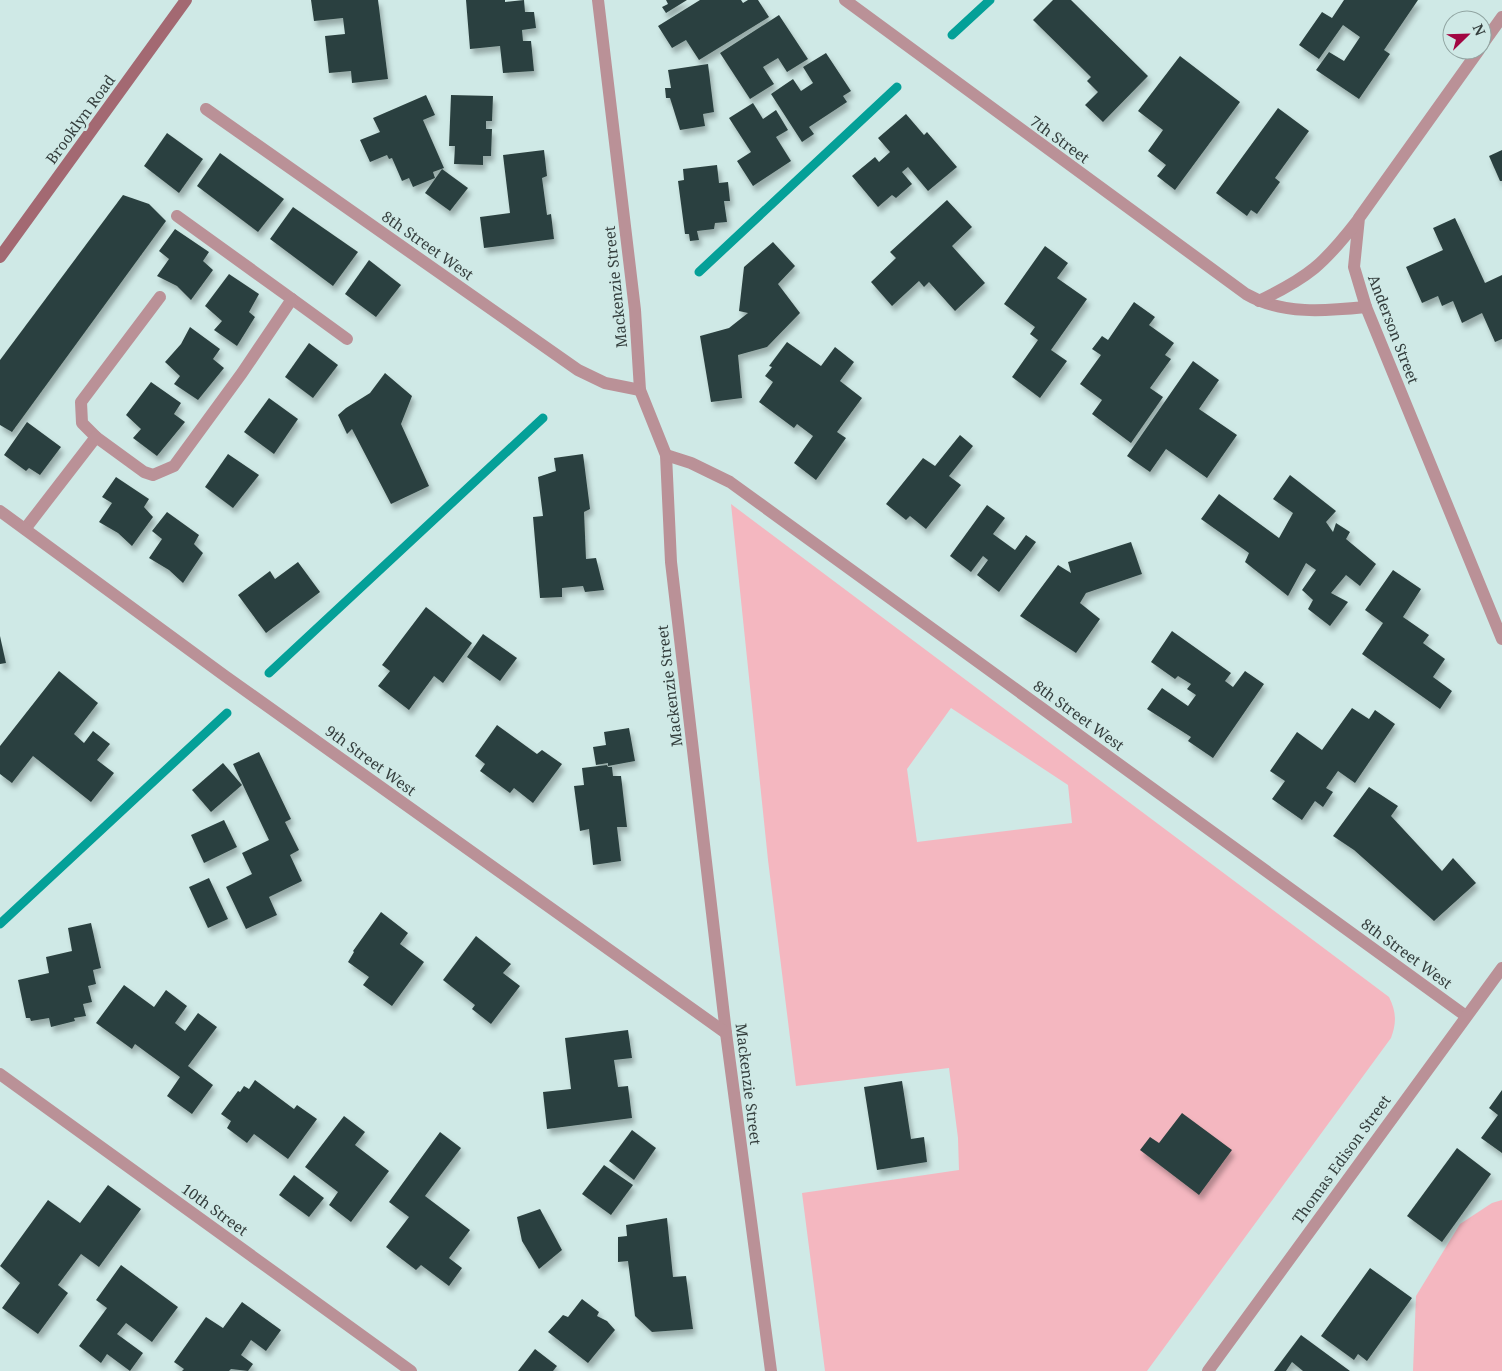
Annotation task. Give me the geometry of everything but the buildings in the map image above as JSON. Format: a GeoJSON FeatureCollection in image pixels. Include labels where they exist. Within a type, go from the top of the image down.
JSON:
{"type":"FeatureCollection","features":[{"type":"Feature","properties":{"kind":"main road","name":"Brooklyn Road"},"geometry":{"type":"LineString","coordinates":[[0,257],[186,0]]}},
{"type":"Feature","properties":{"kind":"street","name":"Mackenzie Street"},"geometry":{"type":"LineString","coordinates":[[598,0],[635,310],[640,390],[666,455],[671,562],[726,1033],[771,1371]]}},
{"type":"Feature","properties":{"kind":"street","name":"7th Street"},"geometry":{"type":"LineString","coordinates":[[845,0],[1234,286],[1259,301],[1299,309],[1329,310],[1366,307]]}},
{"type":"Feature","properties":{"kind":"street"},"geometry":{"type":"LineString","coordinates":[[1492,32],[1502,17]]}},
{"type":"Feature","properties":{"kind":"street","name":"Anderson Street"},"geometry":{"type":"LineString","coordinates":[[1472,60],[1359,218],[1354,267],[1366,307],[1502,639]]}},
{"type":"Feature","properties":{"kind":"street","name":"8th Street West"},"geometry":{"type":"LineString","coordinates":[[206,109],[578,370],[604,383],[640,390]]}},
{"type":"Feature","properties":{"kind":"street"},"geometry":{"type":"LineString","coordinates":[[177,216],[348,339]]}},
{"type":"Feature","properties":{"kind":"street"},"geometry":{"type":"LineString","coordinates":[[1259,301],[1306,277],[1320,266],[1359,218]]}},
{"type":"Feature","properties":{"kind":"street"},"geometry":{"type":"LineString","coordinates":[[160,297],[81,402],[82,423],[96,437],[144,472],[153,475],[174,466],[242,373],[292,299]]}},
{"type":"Feature","properties":{"kind":"street"},"geometry":{"type":"LineString","coordinates":[[25,529],[96,437]]}},
{"type":"Feature","properties":{"kind":"street","name":"8th Street West"},"geometry":{"type":"LineString","coordinates":[[666,455],[692,463],[730,482],[1466,1016]]}},
{"type":"Feature","properties":{"kind":"street","name":"9th Street West"},"geometry":{"type":"LineString","coordinates":[[0,511],[225,676],[726,1033]]}},
{"type":"Feature","properties":{"kind":"street","name":"Thomas Edison Street"},"geometry":{"type":"LineString","coordinates":[[1208,1371],[1502,968]]}},
{"type":"Feature","properties":{"kind":"street","name":"10th Street"},"geometry":{"type":"LineString","coordinates":[[0,1074],[411,1371]]}},
{"type":"Feature","properties":{"kind":"shaded area"},"geometry":{"type":"Polygon","coordinates":[[[731,504],[1389,997],[1395,1017],[1393,1032],[1391,1038],[1147,1371],[825,1371],[802,1193],[959,1170],[958,1138],[949,1068],[796,1086],[768,860],[731,504]],[[951,708],[907,769],[917,842],[1072,823],[1068,785],[951,708]]]}},
{"type":"Feature","properties":{"kind":"shaded area"},"geometry":{"type":"Polygon","coordinates":[[[1502,1200],[1502,1371],[1413,1371],[1416,1296],[1460,1224],[1492,1203],[1502,1200]]]}},
{"type":"Feature","properties":{"kind":"waterway"},"geometry":{"type":"LineString","coordinates":[[952,35],[990,0]]}},
{"type":"Feature","properties":{"kind":"waterway"},"geometry":{"type":"LineString","coordinates":[[699,272],[897,87]]}},
{"type":"Feature","properties":{"kind":"waterway"},"geometry":{"type":"LineString","coordinates":[[269,673],[543,418]]}},
{"type":"Feature","properties":{"kind":"waterway"},"geometry":{"type":"LineString","coordinates":[[0,924],[227,713]]}}]}
